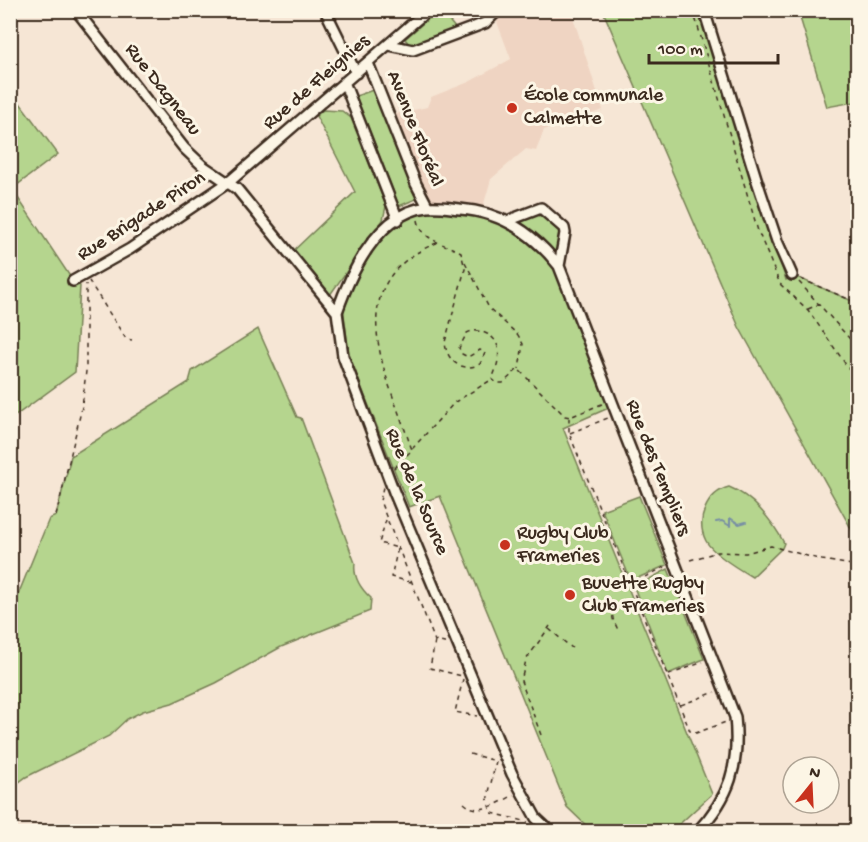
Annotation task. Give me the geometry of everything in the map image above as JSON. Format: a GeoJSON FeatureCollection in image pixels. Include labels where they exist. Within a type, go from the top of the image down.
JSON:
{"type":"FeatureCollection","features":[{"type":"Feature","properties":{"kind":"street","name":"Rue Dagneau"},"geometry":{"type":"LineString","coordinates":[[76,10],[183,148],[203,166],[229,182]]}},
{"type":"Feature","properties":{"kind":"street"},"geometry":{"type":"LineString","coordinates":[[325,10],[356,73]]}},
{"type":"Feature","properties":{"kind":"street","name":"Rue de Fleignies"},"geometry":{"type":"LineString","coordinates":[[229,182],[428,10]]}},
{"type":"Feature","properties":{"kind":"street"},"geometry":{"type":"LineString","coordinates":[[389,45],[413,50],[485,23],[498,10]]}},
{"type":"Feature","properties":{"kind":"street"},"geometry":{"type":"LineString","coordinates":[[704,10],[759,188],[792,275]]}},
{"type":"Feature","properties":{"kind":"street","name":"Avenue Floréal"},"geometry":{"type":"LineString","coordinates":[[368,63],[416,184],[428,207]]}},
{"type":"Feature","properties":{"kind":"street"},"geometry":{"type":"LineString","coordinates":[[344,82],[398,220]]}},
{"type":"Feature","properties":{"kind":"street","name":"Rue Brigade Piron"},"geometry":{"type":"LineString","coordinates":[[73,281],[130,249],[229,182]]}},
{"type":"Feature","properties":{"kind":"street"},"geometry":{"type":"LineString","coordinates":[[229,182],[337,312]]}},
{"type":"Feature","properties":{"kind":"street","name":"Rue des Templiers"},"geometry":{"type":"LineString","coordinates":[[337,312],[345,285],[358,261],[376,238],[398,220],[416,210],[428,207],[474,210],[507,221],[543,246],[559,266],[725,688],[735,720],[737,741],[731,777],[721,803],[697,831]]}},
{"type":"Feature","properties":{"kind":"street"},"geometry":{"type":"LineString","coordinates":[[507,221],[536,208],[542,208],[564,228],[566,233],[559,266]]}},
{"type":"Feature","properties":{"kind":"street","name":"Rue de la Source"},"geometry":{"type":"LineString","coordinates":[[337,312],[343,356],[386,479],[460,646],[520,792],[536,818],[551,831]]}},
{"type":"Feature","properties":{"kind":"path"},"geometry":{"type":"LineString","coordinates":[[416,210],[420,231],[426,237],[440,241],[461,252],[485,303],[500,321],[518,335],[523,344],[519,369],[503,382],[497,383],[492,379]]}},
{"type":"Feature","properties":{"kind":"path"},"geometry":{"type":"LineString","coordinates":[[412,450],[377,339],[377,304],[393,273],[410,256],[440,241]]}},
{"type":"Feature","properties":{"kind":"path"},"geometry":{"type":"LineString","coordinates":[[464,259],[465,268],[445,342],[446,352],[461,366],[477,366],[484,352],[480,350],[472,356],[465,356],[459,351],[460,341],[471,331],[490,335],[497,343],[499,356],[492,379],[455,402],[386,479],[380,501],[435,641],[430,668],[464,676],[455,712],[489,719]]}},
{"type":"Feature","properties":{"kind":"path"},"geometry":{"type":"LineString","coordinates":[[86,275],[126,339],[132,340]]}},
{"type":"Feature","properties":{"kind":"path"},"geometry":{"type":"LineString","coordinates":[[56,516],[82,407],[86,371],[86,275]]}},
{"type":"Feature","properties":{"kind":"path"},"geometry":{"type":"LineString","coordinates":[[792,275],[858,303]]}},
{"type":"Feature","properties":{"kind":"path"},"geometry":{"type":"LineString","coordinates":[[792,275],[858,348]]}},
{"type":"Feature","properties":{"kind":"path"},"geometry":{"type":"LineString","coordinates":[[808,310],[820,304]]}},
{"type":"Feature","properties":{"kind":"path"},"geometry":{"type":"LineString","coordinates":[[519,369],[560,414],[570,417],[610,400]]}},
{"type":"Feature","properties":{"kind":"path"},"geometry":{"type":"LineString","coordinates":[[569,433],[617,414]]}},
{"type":"Feature","properties":{"kind":"path"},"geometry":{"type":"LineString","coordinates":[[570,417],[569,433],[693,733],[735,720]]}},
{"type":"Feature","properties":{"kind":"path"},"geometry":{"type":"LineString","coordinates":[[386,518],[379,543],[398,548]]}},
{"type":"Feature","properties":{"kind":"path"},"geometry":{"type":"LineString","coordinates":[[690,560],[718,552],[746,553],[771,546],[822,560],[858,566]]}},
{"type":"Feature","properties":{"kind":"path"},"geometry":{"type":"LineString","coordinates":[[398,548],[391,577],[412,582]]}},
{"type":"Feature","properties":{"kind":"path"},"geometry":{"type":"LineString","coordinates":[[630,585],[675,562]]}},
{"type":"Feature","properties":{"kind":"path"},"geometry":{"type":"LineString","coordinates":[[612,607],[613,619],[618,630]]}},
{"type":"Feature","properties":{"kind":"path"},"geometry":{"type":"LineString","coordinates":[[541,735],[521,681],[526,660],[549,627],[572,648]]}},
{"type":"Feature","properties":{"kind":"path"},"geometry":{"type":"LineString","coordinates":[[435,641],[460,646]]}},
{"type":"Feature","properties":{"kind":"path"},"geometry":{"type":"LineString","coordinates":[[668,676],[713,658]]}},
{"type":"Feature","properties":{"kind":"path"},"geometry":{"type":"LineString","coordinates":[[680,706],[725,688]]}},
{"type":"Feature","properties":{"kind":"path"},"geometry":{"type":"LineString","coordinates":[[470,754],[496,761],[487,801],[492,813],[529,822]]}},
{"type":"Feature","properties":{"kind":"path"},"geometry":{"type":"LineString","coordinates":[[464,803],[484,809],[520,792]]}},
{"type":"Feature","properties":{"kind":"shaded area","name":"École communale Calmette"},"geometry":{"type":"Polygon","coordinates":[[[502,10],[571,11],[603,110],[544,130],[536,151],[526,149],[491,179],[483,207],[431,201],[421,186],[392,115],[427,107],[431,97],[469,82],[511,59],[497,22],[502,10]]]}},
{"type":"Feature","properties":{"kind":"green space"},"geometry":{"type":"Polygon","coordinates":[[[437,11],[441,11],[456,29],[411,46],[405,39],[437,11]]]}},
{"type":"Feature","properties":{"kind":"green space"},"geometry":{"type":"Polygon","coordinates":[[[603,11],[700,11],[786,280],[792,275],[857,303],[857,539],[739,327],[603,11]]]}},
{"type":"Feature","properties":{"kind":"green space"},"geometry":{"type":"Polygon","coordinates":[[[798,11],[857,11],[857,115],[854,102],[827,107],[798,11]]]}},
{"type":"Feature","properties":{"kind":"green space"},"geometry":{"type":"Polygon","coordinates":[[[373,90],[416,199],[399,206],[356,96],[373,90]]]}},
{"type":"Feature","properties":{"kind":"green space"},"geometry":{"type":"Polygon","coordinates":[[[17,99],[58,154],[12,189],[73,281],[80,286],[75,372],[11,419],[10,100],[17,99]]]}},
{"type":"Feature","properties":{"kind":"green space"},"geometry":{"type":"Polygon","coordinates":[[[323,110],[342,111],[351,118],[386,206],[383,220],[327,299],[290,254],[355,192],[316,116],[323,110]]]}},
{"type":"Feature","properties":{"kind":"green space"},"geometry":{"type":"Polygon","coordinates":[[[428,207],[507,221],[536,208],[564,228],[559,267],[613,406],[563,428],[712,794],[672,831],[592,831],[567,807],[440,496],[409,507],[349,356],[342,298],[345,285],[388,227],[428,207]]]}},
{"type":"Feature","properties":{"kind":"green space"},"geometry":{"type":"Polygon","coordinates":[[[258,329],[297,417],[301,418],[355,563],[356,578],[371,598],[370,611],[281,647],[216,683],[172,703],[143,711],[127,719],[109,736],[26,777],[11,788],[11,612],[49,519],[56,516],[71,456],[189,382],[192,371],[258,329]]]}},
{"type":"Feature","properties":{"kind":"green space"},"geometry":{"type":"Polygon","coordinates":[[[729,487],[746,496],[761,510],[784,543],[782,548],[752,577],[714,551],[703,533],[705,508],[715,495],[729,487]]]}},
{"type":"Feature","properties":{"kind":"green space"},"geometry":{"type":"Polygon","coordinates":[[[639,496],[667,565],[631,581],[602,510],[639,496]]]}},
{"type":"Feature","properties":{"kind":"green space"},"geometry":{"type":"Polygon","coordinates":[[[668,569],[704,659],[668,674],[634,587],[668,569]]]}},
{"type":"Feature","properties":{"kind":"waterway"},"geometry":{"type":"LineString","coordinates":[[716,522],[722,521],[730,526],[730,518],[739,524],[746,522]]}},
{"type":"Feature","properties":{"kind":"place","name":"École communale Calmette"},"geometry":{"type":"Point","coordinates":[512,108]}},
{"type":"Feature","properties":{"kind":"place","name":"Rugby Club Frameries"},"geometry":{"type":"Point","coordinates":[505,545]}},
{"type":"Feature","properties":{"kind":"place","name":"Buvette Rugby Club Frameries"},"geometry":{"type":"Point","coordinates":[570,595]}}]}
